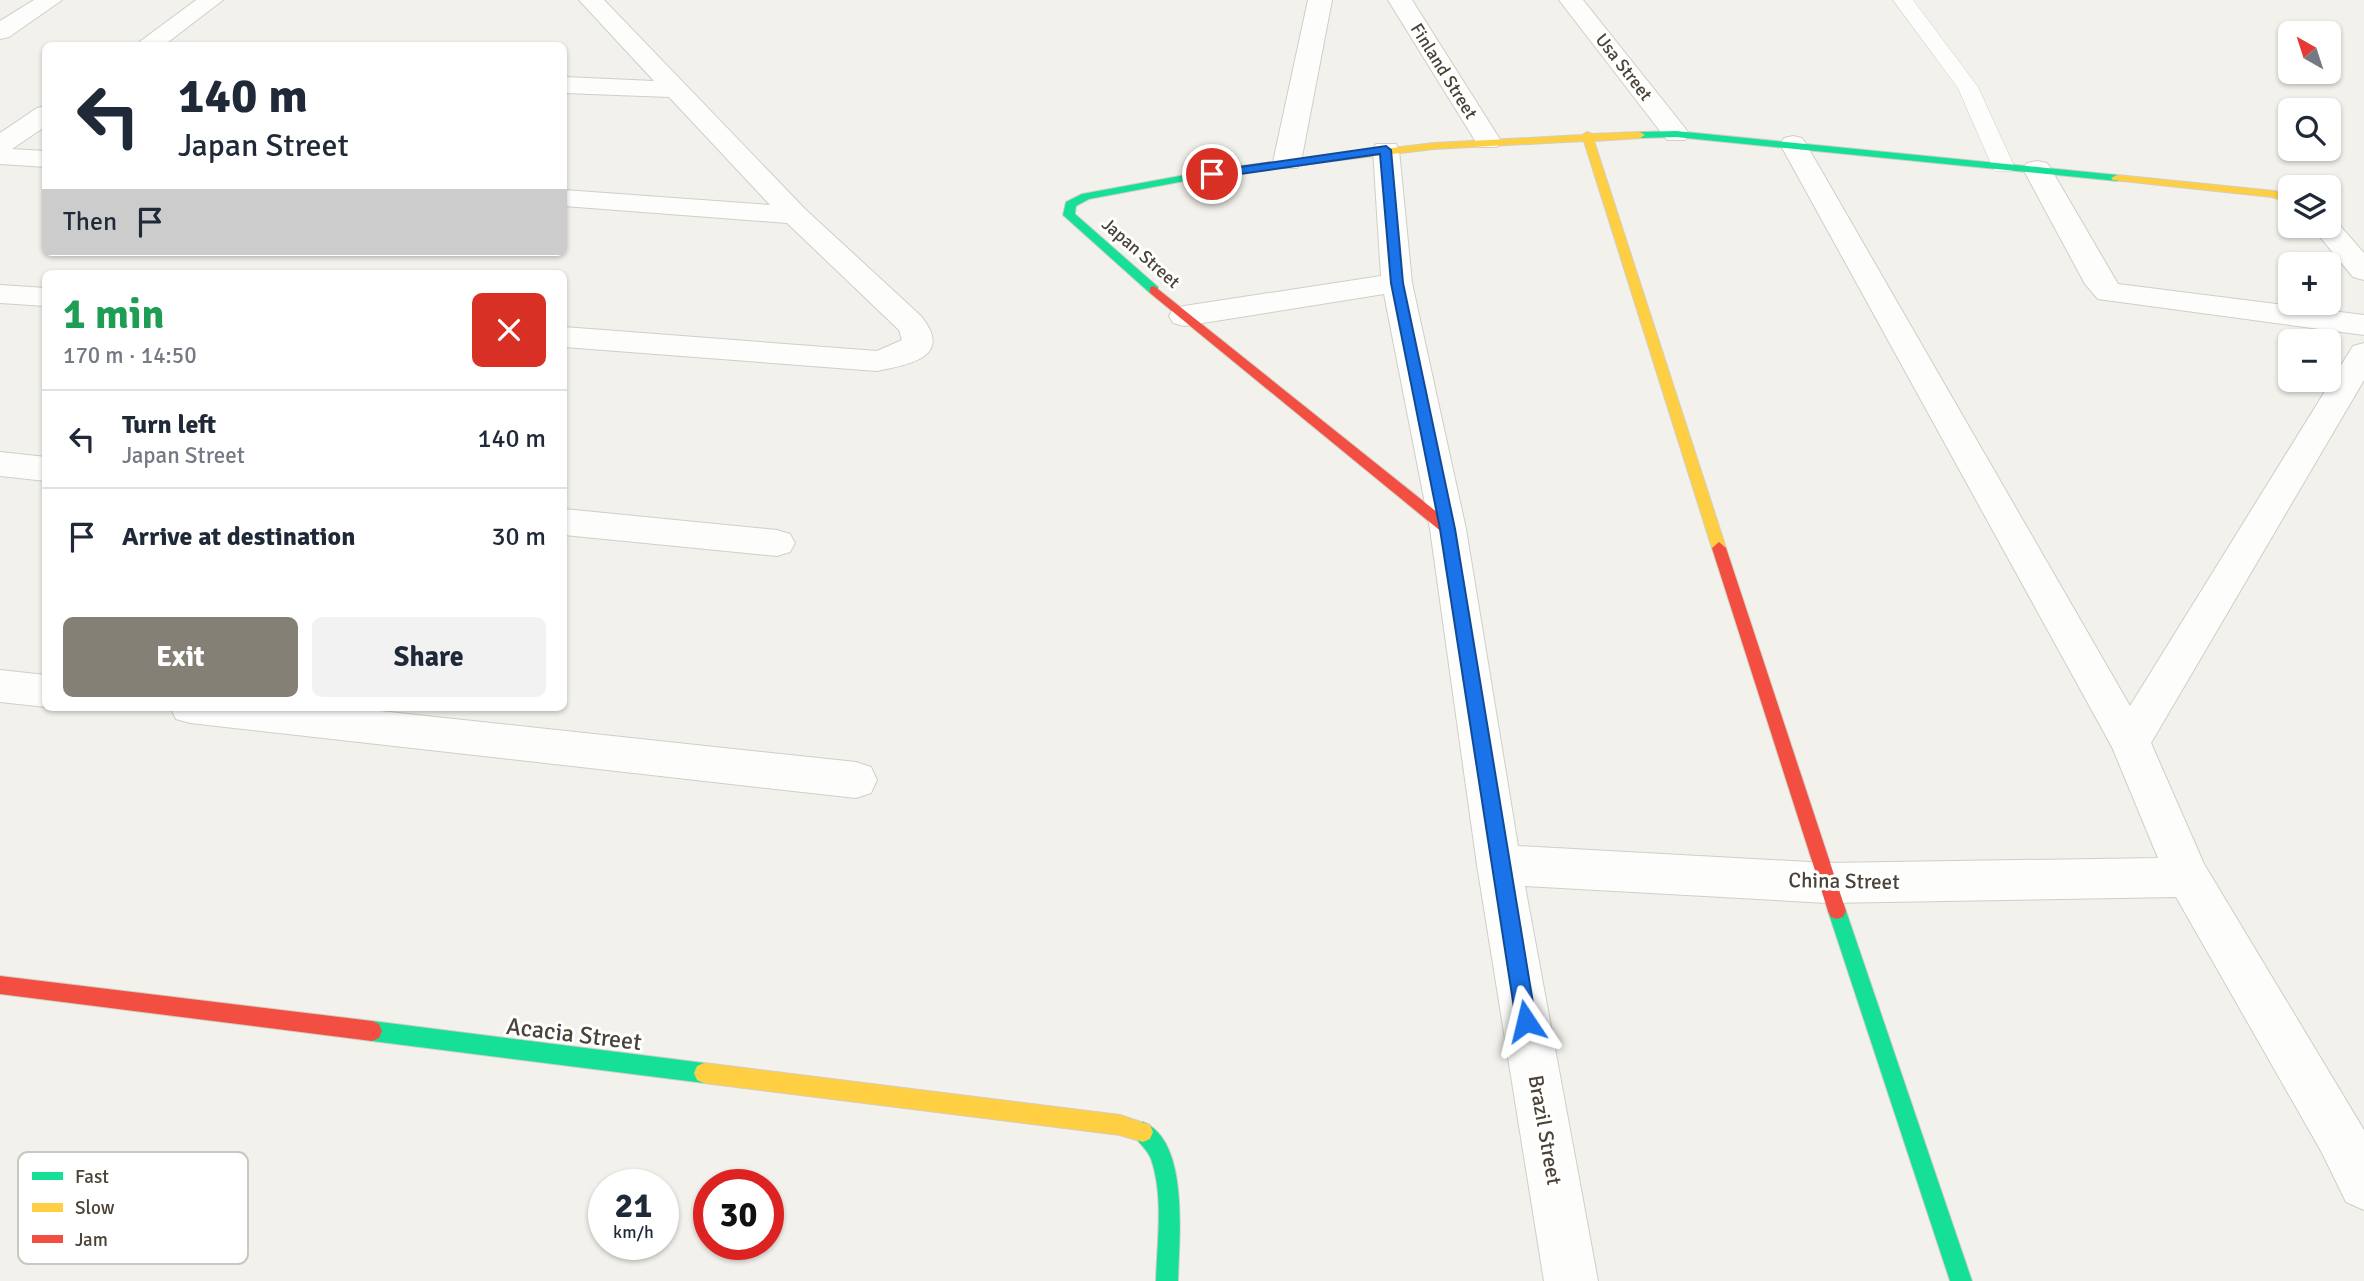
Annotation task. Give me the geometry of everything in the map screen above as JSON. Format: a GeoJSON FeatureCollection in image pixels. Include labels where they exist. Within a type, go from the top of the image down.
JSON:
{"type":"FeatureCollection","features":[{"type":"Feature","properties":{"kind":"street"},"geometry":{"type":"LineString","coordinates":[[0,32],[50,0]]}},
{"type":"Feature","properties":{"kind":"street"},"geometry":{"type":"LineString","coordinates":[[152,42],[211,0]]}},
{"type":"Feature","properties":{"kind":"street"},"geometry":{"type":"LineString","coordinates":[[567,337],[877,361],[899,356],[918,345],[918,334],[910,323],[795,215],[591,0]]}},
{"type":"Feature","properties":{"kind":"street"},"geometry":{"type":"LineString","coordinates":[[1287,162],[1320,0]]}},
{"type":"Feature","properties":{"kind":"street","name":"Finland Street"},"geometry":{"type":"LineString","coordinates":[[1401,0],[1488,141]]}},
{"type":"Feature","properties":{"kind":"street","name":"Usa Street"},"geometry":{"type":"LineString","coordinates":[[1571,0],[1676,134]]}},
{"type":"Feature","properties":{"kind":"street"},"geometry":{"type":"LineString","coordinates":[[567,85],[676,90]]}},
{"type":"Feature","properties":{"kind":"street"},"geometry":{"type":"LineString","coordinates":[[0,145],[42,117]]}},
{"type":"Feature","properties":{"kind":"street","name":"Japan Street"},"geometry":{"type":"LineString","coordinates":[[1448,529],[1184,316],[1069,215],[1070,204],[1086,196],[1287,162],[1386,150],[1587,135],[1676,134],[2278,195]]}},
{"type":"Feature","properties":{"kind":"street"},"geometry":{"type":"LineString","coordinates":[[1587,135],[1827,883],[1961,1281]]}},
{"type":"Feature","properties":{"kind":"street"},"geometry":{"type":"LineString","coordinates":[[1793,144],[2130,742],[2188,877],[2351,1146],[2364,1184]]}},
{"type":"Feature","properties":{"kind":"street","name":"Brazil Street"},"geometry":{"type":"LineString","coordinates":[[1386,150],[1397,283],[1448,529],[1499,864],[1571,1281]]}},
{"type":"Feature","properties":{"kind":"street"},"geometry":{"type":"LineString","coordinates":[[0,156],[42,159]]}},
{"type":"Feature","properties":{"kind":"street"},"geometry":{"type":"LineString","coordinates":[[2037,169],[2101,284],[2109,292],[2364,325]]}},
{"type":"Feature","properties":{"kind":"street"},"geometry":{"type":"LineString","coordinates":[[567,198],[795,215]]}},
{"type":"Feature","properties":{"kind":"street"},"geometry":{"type":"LineString","coordinates":[[2335,238],[2364,271]]}},
{"type":"Feature","properties":{"kind":"street"},"geometry":{"type":"LineString","coordinates":[[1184,316],[1397,283]]}},
{"type":"Feature","properties":{"kind":"street"},"geometry":{"type":"LineString","coordinates":[[0,294],[42,297]]}},
{"type":"Feature","properties":{"kind":"street"},"geometry":{"type":"LineString","coordinates":[[2130,742],[2364,353]]}},
{"type":"Feature","properties":{"kind":"street"},"geometry":{"type":"LineString","coordinates":[[0,464],[42,469]]}},
{"type":"Feature","properties":{"kind":"street"},"geometry":{"type":"LineString","coordinates":[[567,522],[777,543]]}},
{"type":"Feature","properties":{"kind":"street"},"geometry":{"type":"LineString","coordinates":[[0,686],[42,691]]}},
{"type":"Feature","properties":{"kind":"street"},"geometry":{"type":"LineString","coordinates":[[226,711],[856,780]]}},
{"type":"Feature","properties":{"kind":"street","name":"China Street"},"geometry":{"type":"LineString","coordinates":[[1499,864],[1827,883],[2188,877]]}},
{"type":"Feature","properties":{"kind":"street","name":"Acacia Street"},"geometry":{"type":"LineString","coordinates":[[0,985],[1120,1125],[1142,1131],[1157,1144],[1164,1166],[1167,1281]]}},
{"type":"Feature","properties":{"kind":"lane"},"geometry":{"type":"LineString","coordinates":[[1903,0],[1968,87],[2003,166]]}},
{"type":"Feature","properties":{"kind":"traffic: fast"},"geometry":{"type":"LineString","coordinates":[[1640,135],[1676,134],[2117,178]]}},
{"type":"Feature","properties":{"kind":"traffic: fast"},"geometry":{"type":"LineString","coordinates":[[1154,290],[1069,215],[1070,204],[1086,196],[1223,171]]}},
{"type":"Feature","properties":{"kind":"traffic: fast"},"geometry":{"type":"LineString","coordinates":[[1837,911],[1961,1281]]}},
{"type":"Feature","properties":{"kind":"traffic: fast"},"geometry":{"type":"LineString","coordinates":[[372,1031],[704,1073]]}},
{"type":"Feature","properties":{"kind":"traffic: fast"},"geometry":{"type":"LineString","coordinates":[[1143,1132],[1154,1143],[1162,1159],[1166,1178],[1169,1223],[1167,1281]]}},
{"type":"Feature","properties":{"kind":"traffic: slow"},"geometry":{"type":"LineString","coordinates":[[1587,135],[1719,548]]}},
{"type":"Feature","properties":{"kind":"traffic: slow"},"geometry":{"type":"LineString","coordinates":[[1223,171],[1434,146],[1640,135]]}},
{"type":"Feature","properties":{"kind":"traffic: slow"},"geometry":{"type":"LineString","coordinates":[[2117,178],[2278,195]]}},
{"type":"Feature","properties":{"kind":"traffic: slow"},"geometry":{"type":"LineString","coordinates":[[704,1073],[1120,1125],[1143,1132]]}},
{"type":"Feature","properties":{"kind":"traffic: jam"},"geometry":{"type":"LineString","coordinates":[[1154,290],[1448,529]]}},
{"type":"Feature","properties":{"kind":"traffic: jam"},"geometry":{"type":"LineString","coordinates":[[1719,548],[1837,911]]}},
{"type":"Feature","properties":{"kind":"traffic: jam"},"geometry":{"type":"LineString","coordinates":[[0,985],[372,1031]]}},
{"type":"Feature","properties":{"kind":"route"},"geometry":{"type":"LineString","coordinates":[[1212,174],[1386,150],[1397,283],[1448,529],[1526,1021]]}}]}
